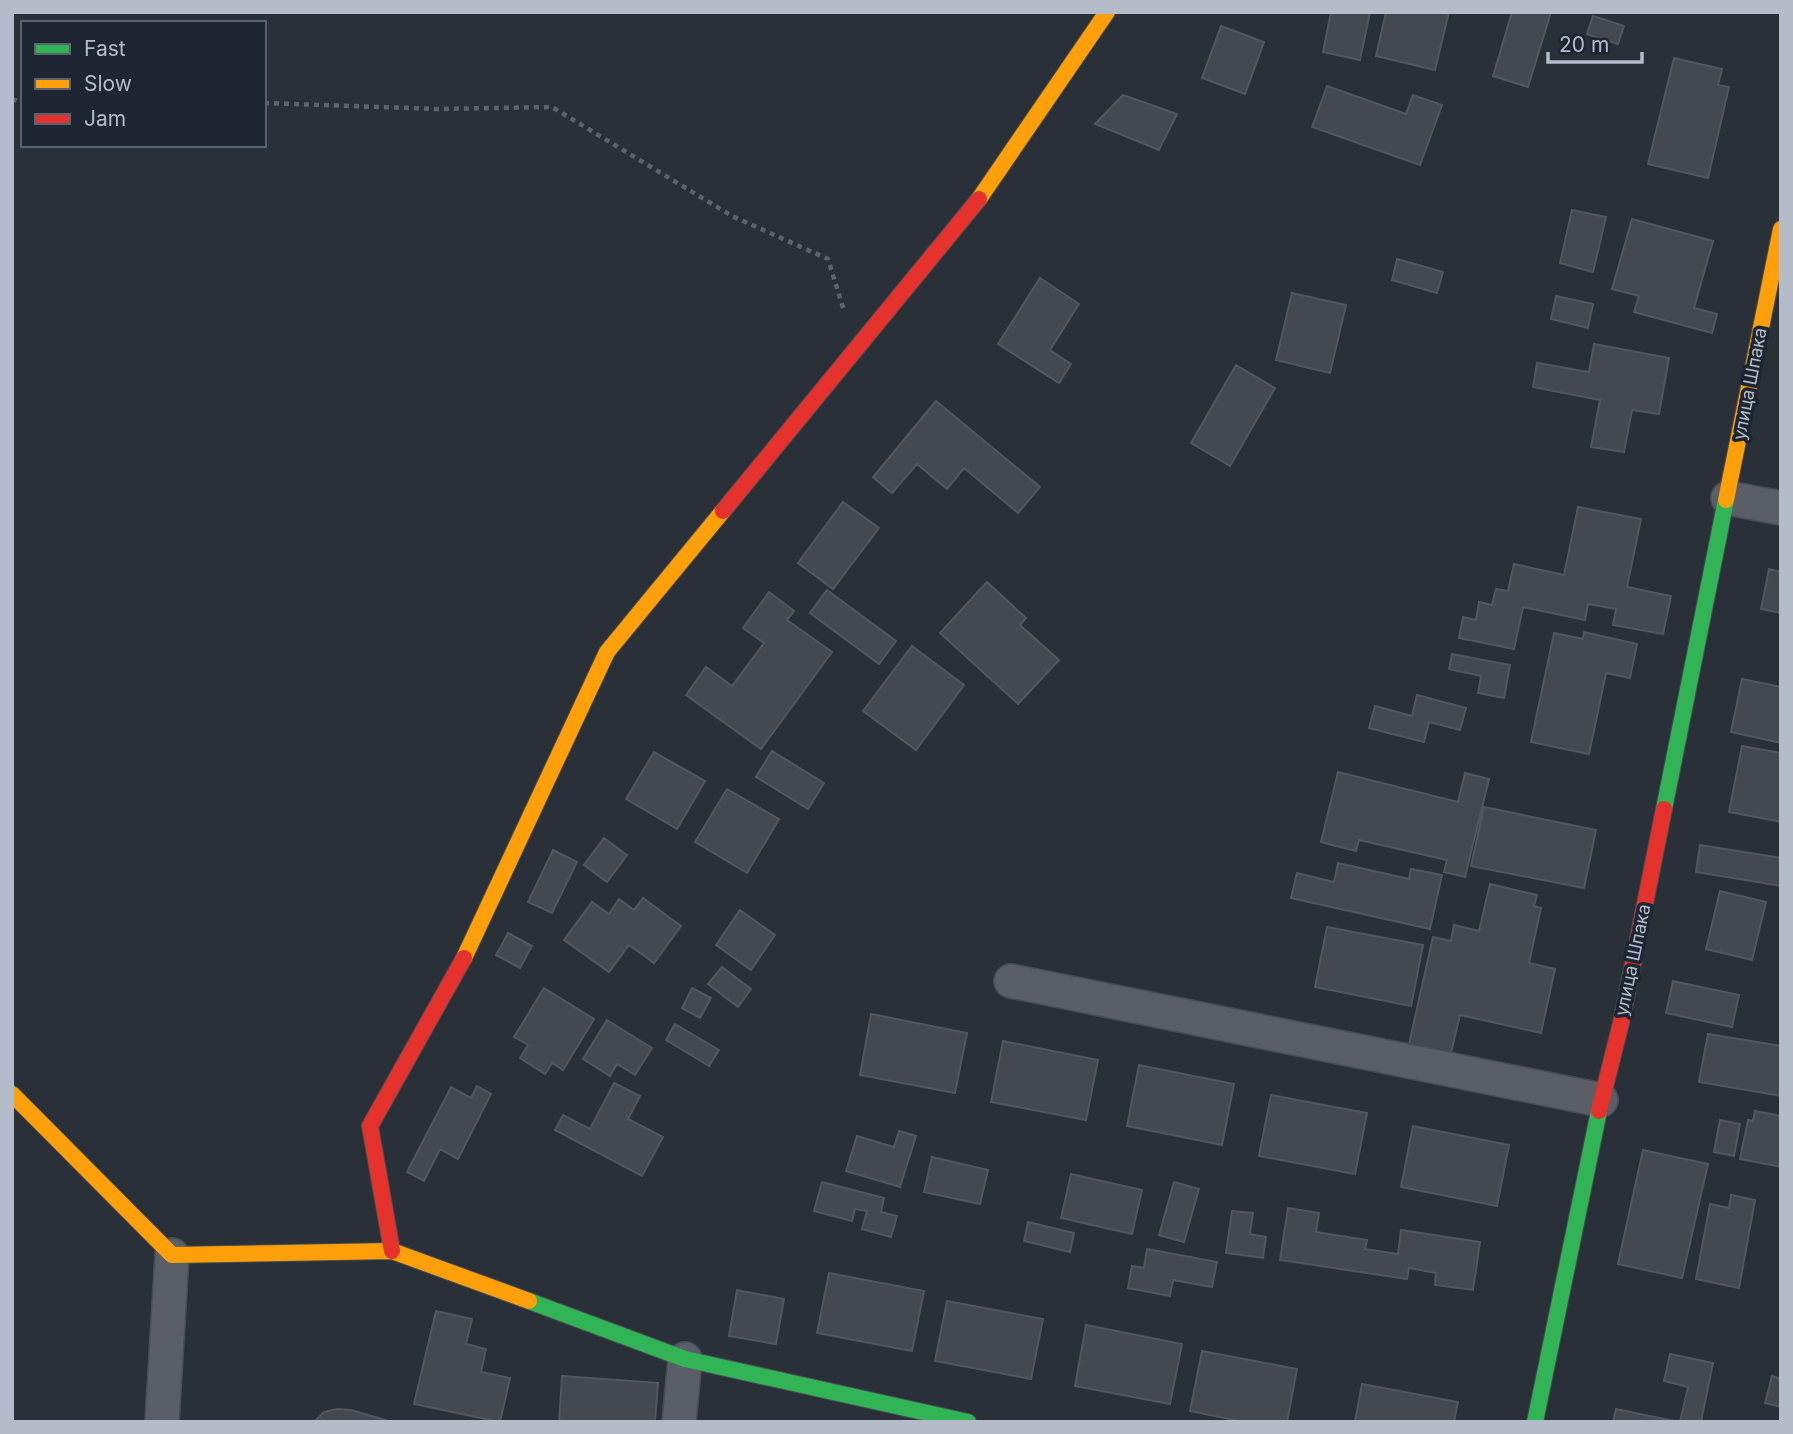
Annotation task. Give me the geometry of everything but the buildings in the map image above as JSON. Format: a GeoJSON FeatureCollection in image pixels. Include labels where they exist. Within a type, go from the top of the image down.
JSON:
{"type":"FeatureCollection","features":[{"type":"Feature","properties":{"kind":"street"},"geometry":{"type":"LineString","coordinates":[[392,1251],[370,1126],[473,943],[607,652],[987,189],[1107,12]]}},
{"type":"Feature","properties":{"kind":"street","name":"улица Шпака"},"geometry":{"type":"LineString","coordinates":[[1535,1422],[1601,1100],[1621,1023],[1781,229]]}},
{"type":"Feature","properties":{"kind":"street"},"geometry":{"type":"LineString","coordinates":[[1728,498],[1781,508]]}},
{"type":"Feature","properties":{"kind":"street"},"geometry":{"type":"LineString","coordinates":[[1011,981],[1601,1100]]}},
{"type":"Feature","properties":{"kind":"street"},"geometry":{"type":"LineString","coordinates":[[12,1094],[172,1255],[170,1416]]}},
{"type":"Feature","properties":{"kind":"street"},"geometry":{"type":"LineString","coordinates":[[172,1255],[392,1251],[685,1359],[968,1422]]}},
{"type":"Feature","properties":{"kind":"street"},"geometry":{"type":"LineString","coordinates":[[679,1422],[685,1359]]}},
{"type":"Feature","properties":{"kind":"path"},"geometry":{"type":"LineString","coordinates":[[266,103],[437,109],[552,107],[732,216],[828,259],[855,349]]}},
{"type":"Feature","properties":{"kind":"traffic: fast"},"geometry":{"type":"LineString","coordinates":[[1664,809],[1726,500]]}},
{"type":"Feature","properties":{"kind":"traffic: fast"},"geometry":{"type":"LineString","coordinates":[[1535,1422],[1599,1111]]}},
{"type":"Feature","properties":{"kind":"traffic: fast"},"geometry":{"type":"LineString","coordinates":[[529,1301],[685,1359],[968,1422]]}},
{"type":"Feature","properties":{"kind":"traffic: slow"},"geometry":{"type":"LineString","coordinates":[[979,199],[1107,12]]}},
{"type":"Feature","properties":{"kind":"traffic: slow"},"geometry":{"type":"LineString","coordinates":[[1726,500],[1781,229]]}},
{"type":"Feature","properties":{"kind":"traffic: slow"},"geometry":{"type":"LineString","coordinates":[[464,958],[607,652],[723,511]]}},
{"type":"Feature","properties":{"kind":"traffic: slow"},"geometry":{"type":"LineString","coordinates":[[12,1094],[172,1255],[392,1251],[529,1301]]}},
{"type":"Feature","properties":{"kind":"traffic: jam"},"geometry":{"type":"LineString","coordinates":[[723,511],[979,199]]}},
{"type":"Feature","properties":{"kind":"traffic: jam"},"geometry":{"type":"LineString","coordinates":[[1599,1111],[1621,1023],[1664,809]]}},
{"type":"Feature","properties":{"kind":"traffic: jam"},"geometry":{"type":"LineString","coordinates":[[392,1251],[370,1126],[464,958]]}}]}
